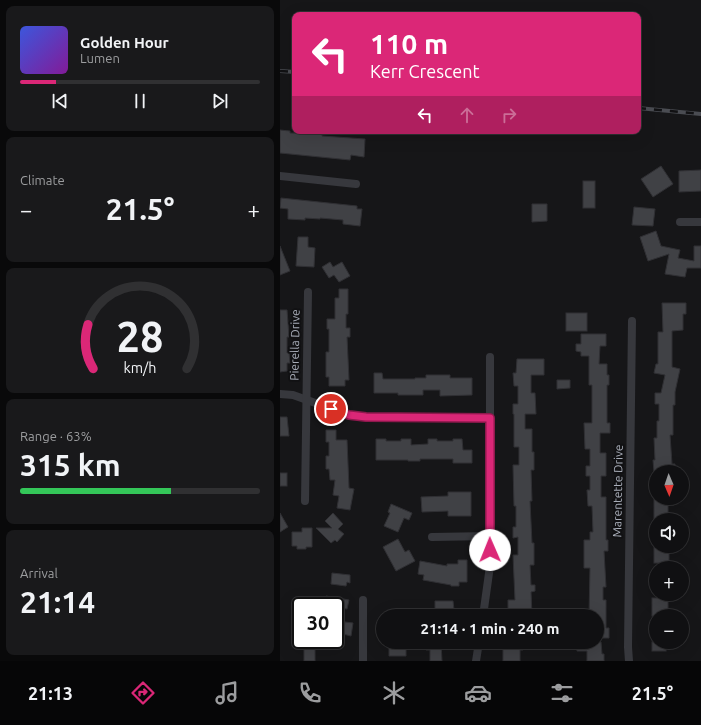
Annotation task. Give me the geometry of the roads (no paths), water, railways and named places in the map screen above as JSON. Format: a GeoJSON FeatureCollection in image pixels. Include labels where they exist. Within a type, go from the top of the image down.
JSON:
{"type":"FeatureCollection","features":[{"type":"Feature","properties":{"kind":"street"},"geometry":{"type":"LineString","coordinates":[[280,176],[356,184]]}},
{"type":"Feature","properties":{"kind":"street"},"geometry":{"type":"LineString","coordinates":[[680,222],[701,222]]}},
{"type":"Feature","properties":{"kind":"street","name":"Pierella Drive"},"geometry":{"type":"LineString","coordinates":[[305,501],[308,292]]}},
{"type":"Feature","properties":{"kind":"street","name":"Marentette Drive"},"geometry":{"type":"LineString","coordinates":[[629,661],[628,631],[632,321]]}},
{"type":"Feature","properties":{"kind":"street"},"geometry":{"type":"LineString","coordinates":[[484,609],[490,566],[490,357]]}},
{"type":"Feature","properties":{"kind":"street"},"geometry":{"type":"LineString","coordinates":[[280,394],[294,395],[349,415],[366,417],[490,418]]}},
{"type":"Feature","properties":{"kind":"street"},"geometry":{"type":"LineString","coordinates":[[432,537],[490,536]]}},
{"type":"Feature","properties":{"kind":"street"},"geometry":{"type":"LineString","coordinates":[[363,600],[363,661]]}},
{"type":"Feature","properties":{"kind":"street"},"geometry":{"type":"LineString","coordinates":[[476,661],[478,649]]}},
{"type":"Feature","properties":{"kind":"railway"},"geometry":{"type":"LineString","coordinates":[[280,71],[292,72]]}},
{"type":"Feature","properties":{"kind":"railway"},"geometry":{"type":"LineString","coordinates":[[641,108],[701,114]]}}]}
